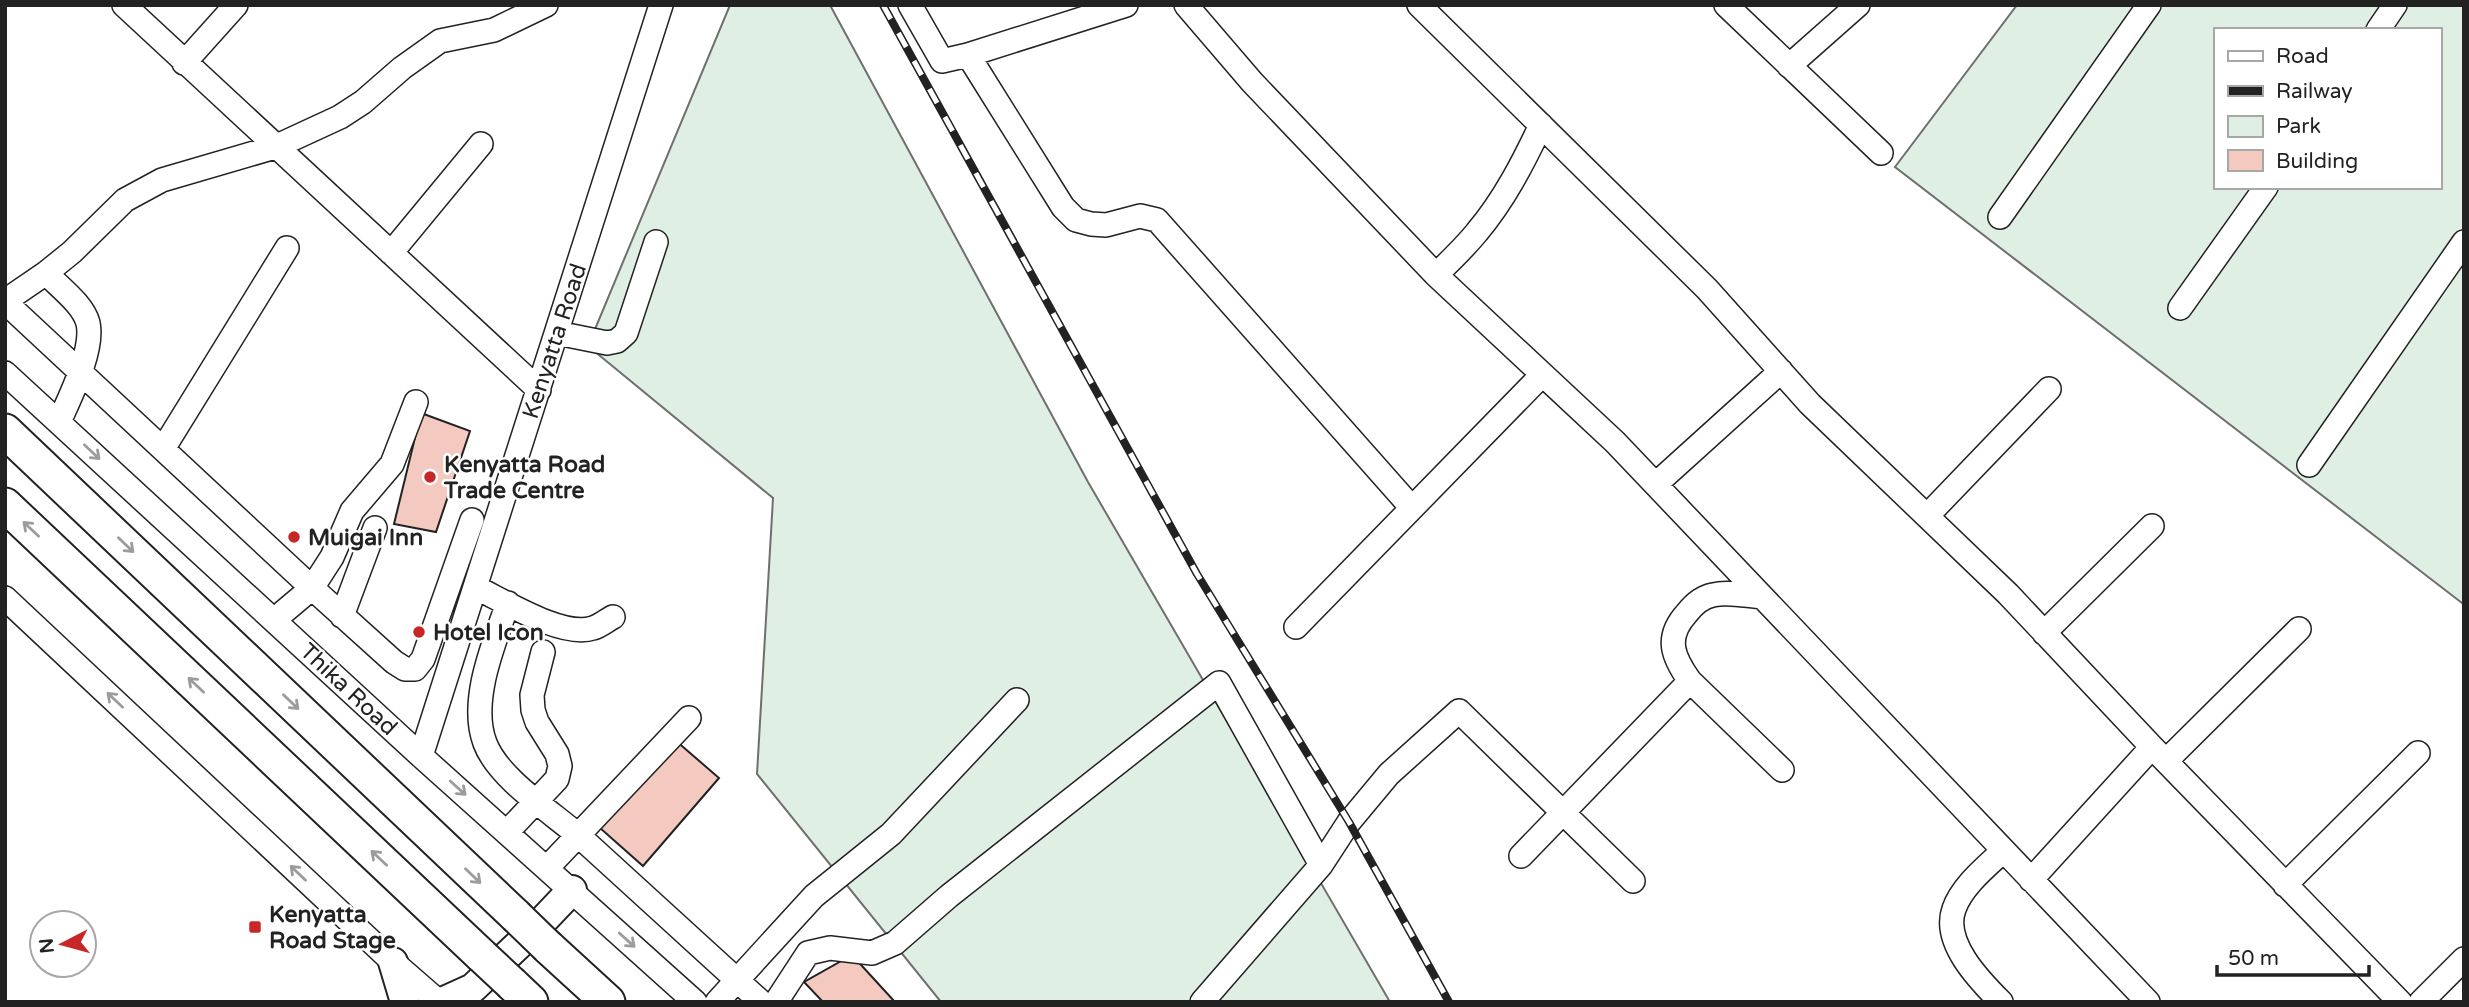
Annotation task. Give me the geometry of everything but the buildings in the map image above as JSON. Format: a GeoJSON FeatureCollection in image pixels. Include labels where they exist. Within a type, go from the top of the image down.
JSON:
{"type":"FeatureCollection","features":[{"type":"Feature","properties":{"kind":"highway"},"geometry":{"type":"LineString","coordinates":[[5,431],[608,1002]]}},
{"type":"Feature","properties":{"kind":"highway"},"geometry":{"type":"LineString","coordinates":[[5,505],[522,993]]}},
{"type":"Feature","properties":{"kind":"main road"},"geometry":{"type":"LineString","coordinates":[[440,1002],[470,995],[572,890]]}},
{"type":"Feature","properties":{"kind":"main road"},"geometry":{"type":"LineString","coordinates":[[393,962],[405,1002]]}},
{"type":"Feature","properties":{"kind":"street"},"geometry":{"type":"LineString","coordinates":[[124,5],[539,390]]}},
{"type":"Feature","properties":{"kind":"street"},"geometry":{"type":"LineString","coordinates":[[184,63],[236,5]]}},
{"type":"Feature","properties":{"kind":"street"},"geometry":{"type":"LineString","coordinates":[[472,520],[424,659],[415,669],[405,669],[342,616],[5,301],[46,273],[125,200],[162,180],[275,147],[341,117],[440,41],[494,30],[546,5]]}},
{"type":"Feature","properties":{"kind":"street","name":"Kenyatta Road"},"geometry":{"type":"LineString","coordinates":[[421,756],[661,5]]}},
{"type":"Feature","properties":{"kind":"street"},"geometry":{"type":"LineString","coordinates":[[910,5],[942,61],[1126,5]]}},
{"type":"Feature","properties":{"kind":"street"},"geometry":{"type":"LineString","coordinates":[[1186,5],[1252,82],[1436,275],[1615,442],[2148,1002]]}},
{"type":"Feature","properties":{"kind":"street"},"geometry":{"type":"LineString","coordinates":[[1419,5],[1707,289],[1810,404],[2044,633],[2400,1002]]}},
{"type":"Feature","properties":{"kind":"street"},"geometry":{"type":"LineString","coordinates":[[1726,5],[1881,153]]}},
{"type":"Feature","properties":{"kind":"street"},"geometry":{"type":"LineString","coordinates":[[1789,66],[1858,5]]}},
{"type":"Feature","properties":{"kind":"street"},"geometry":{"type":"LineString","coordinates":[[2000,217],[2149,5]]}},
{"type":"Feature","properties":{"kind":"street"},"geometry":{"type":"LineString","coordinates":[[2379,28],[2395,5]]}},
{"type":"Feature","properties":{"kind":"street"},"geometry":{"type":"LineString","coordinates":[[968,55],[1063,206],[1076,220],[1106,225],[1140,216],[1157,220],[1412,508]]}},
{"type":"Feature","properties":{"kind":"street"},"geometry":{"type":"LineString","coordinates":[[1436,275],[1477,233],[1495,208],[1520,169],[1541,125]]}},
{"type":"Feature","properties":{"kind":"street"},"geometry":{"type":"LineString","coordinates":[[391,253],[481,144]]}},
{"type":"Feature","properties":{"kind":"street"},"geometry":{"type":"LineString","coordinates":[[2180,308],[2265,189]]}},
{"type":"Feature","properties":{"kind":"street"},"geometry":{"type":"LineString","coordinates":[[2309,465],[2464,242]]}},
{"type":"Feature","properties":{"kind":"street"},"geometry":{"type":"LineString","coordinates":[[557,333],[607,344],[617,341],[626,333],[656,243]]}},
{"type":"Feature","properties":{"kind":"street"},"geometry":{"type":"LineString","coordinates":[[163,449],[287,248]]}},
{"type":"Feature","properties":{"kind":"street"},"geometry":{"type":"LineString","coordinates":[[46,273],[82,310],[88,323],[88,338],[81,372],[59,422]]}},
{"type":"Feature","properties":{"kind":"street"},"geometry":{"type":"LineString","coordinates":[[1656,484],[1781,371]]}},
{"type":"Feature","properties":{"kind":"street","name":"Thika Road"},"geometry":{"type":"LineString","coordinates":[[5,373],[421,756],[695,1002]]}},
{"type":"Feature","properties":{"kind":"street"},"geometry":{"type":"LineString","coordinates":[[1296,627],[1542,375]]}},
{"type":"Feature","properties":{"kind":"street"},"geometry":{"type":"LineString","coordinates":[[1927,516],[2049,390]]}},
{"type":"Feature","properties":{"kind":"street"},"geometry":{"type":"LineString","coordinates":[[274,620],[312,588],[332,557],[352,511],[392,464],[416,402]]}},
{"type":"Feature","properties":{"kind":"street"},"geometry":{"type":"LineString","coordinates":[[2044,633],[2152,526]]}},
{"type":"Feature","properties":{"kind":"street"},"geometry":{"type":"LineString","coordinates":[[342,616],[375,528]]}},
{"type":"Feature","properties":{"kind":"street"},"geometry":{"type":"LineString","coordinates":[[475,587],[542,619],[578,629],[593,628],[612,617]]}},
{"type":"Feature","properties":{"kind":"street"},"geometry":{"type":"LineString","coordinates":[[1762,597],[1718,594],[1704,597],[1678,624],[1672,640],[1678,665],[1690,681],[1782,770]]}},
{"type":"Feature","properties":{"kind":"street"},"geometry":{"type":"LineString","coordinates":[[5,598],[393,962],[440,1002]]}},
{"type":"Feature","properties":{"kind":"street"},"geometry":{"type":"LineString","coordinates":[[508,603],[486,668],[480,712],[484,742],[498,768],[578,835],[761,1002]]}},
{"type":"Feature","properties":{"kind":"street"},"geometry":{"type":"LineString","coordinates":[[2031,880],[2159,754],[2300,629]]}},
{"type":"Feature","properties":{"kind":"street"},"geometry":{"type":"LineString","coordinates":[[507,832],[557,779],[560,766],[557,754],[537,722],[533,710],[532,695],[543,652]]}},
{"type":"Feature","properties":{"kind":"street"},"geometry":{"type":"LineString","coordinates":[[412,669],[441,693]]}},
{"type":"Feature","properties":{"kind":"street"},"geometry":{"type":"LineString","coordinates":[[1521,856],[1690,681]]}},
{"type":"Feature","properties":{"kind":"street"},"geometry":{"type":"LineString","coordinates":[[776,1002],[808,953],[830,948],[872,953],[895,943],[949,896],[1219,683],[1321,865]]}},
{"type":"Feature","properties":{"kind":"street"},"geometry":{"type":"LineString","coordinates":[[717,1002],[814,896],[891,834],[1017,699]]}},
{"type":"Feature","properties":{"kind":"street"},"geometry":{"type":"LineString","coordinates":[[1202,1002],[1321,865],[1349,822],[1389,774],[1459,711],[1633,881]]}},
{"type":"Feature","properties":{"kind":"street"},"geometry":{"type":"LineString","coordinates":[[547,868],[689,718]]}},
{"type":"Feature","properties":{"kind":"street"},"geometry":{"type":"LineString","coordinates":[[2285,885],[2418,752]]}},
{"type":"Feature","properties":{"kind":"street"},"geometry":{"type":"LineString","coordinates":[[1998,1001],[1963,957],[1954,939],[1951,923],[1954,907],[1973,880],[2003,850]]}},
{"type":"Feature","properties":{"kind":"street"},"geometry":{"type":"LineString","coordinates":[[2421,1002],[2464,959]]}},
{"type":"Feature","properties":{"kind":"green space"},"geometry":{"type":"Polygon","coordinates":[[[730,5],[830,5],[1088,482],[1390,1002],[941,1002],[757,774],[773,498],[588,346],[730,5]]]}},
{"type":"Feature","properties":{"kind":"green space"},"geometry":{"type":"Polygon","coordinates":[[[2017,5],[2464,5],[2462,603],[1895,167],[2017,5]]]}},
{"type":"Feature","properties":{"kind":"railway"},"geometry":{"type":"LineString","coordinates":[[883,5],[1197,574],[1349,822],[1449,1002]]}},
{"type":"Feature","properties":{"kind":"place","name":"Kenyatta Road Trade Centre"},"geometry":{"type":"Point","coordinates":[430,477]}},
{"type":"Feature","properties":{"kind":"place","name":"Muigai Inn"},"geometry":{"type":"Point","coordinates":[294,537]}},
{"type":"Feature","properties":{"kind":"place","name":"Hotel Icon"},"geometry":{"type":"Point","coordinates":[419,632]}},
{"type":"Feature","properties":{"kind":"place","name":"Kenyatta Road Stage"},"geometry":{"type":"Point","coordinates":[255,927]}}]}
